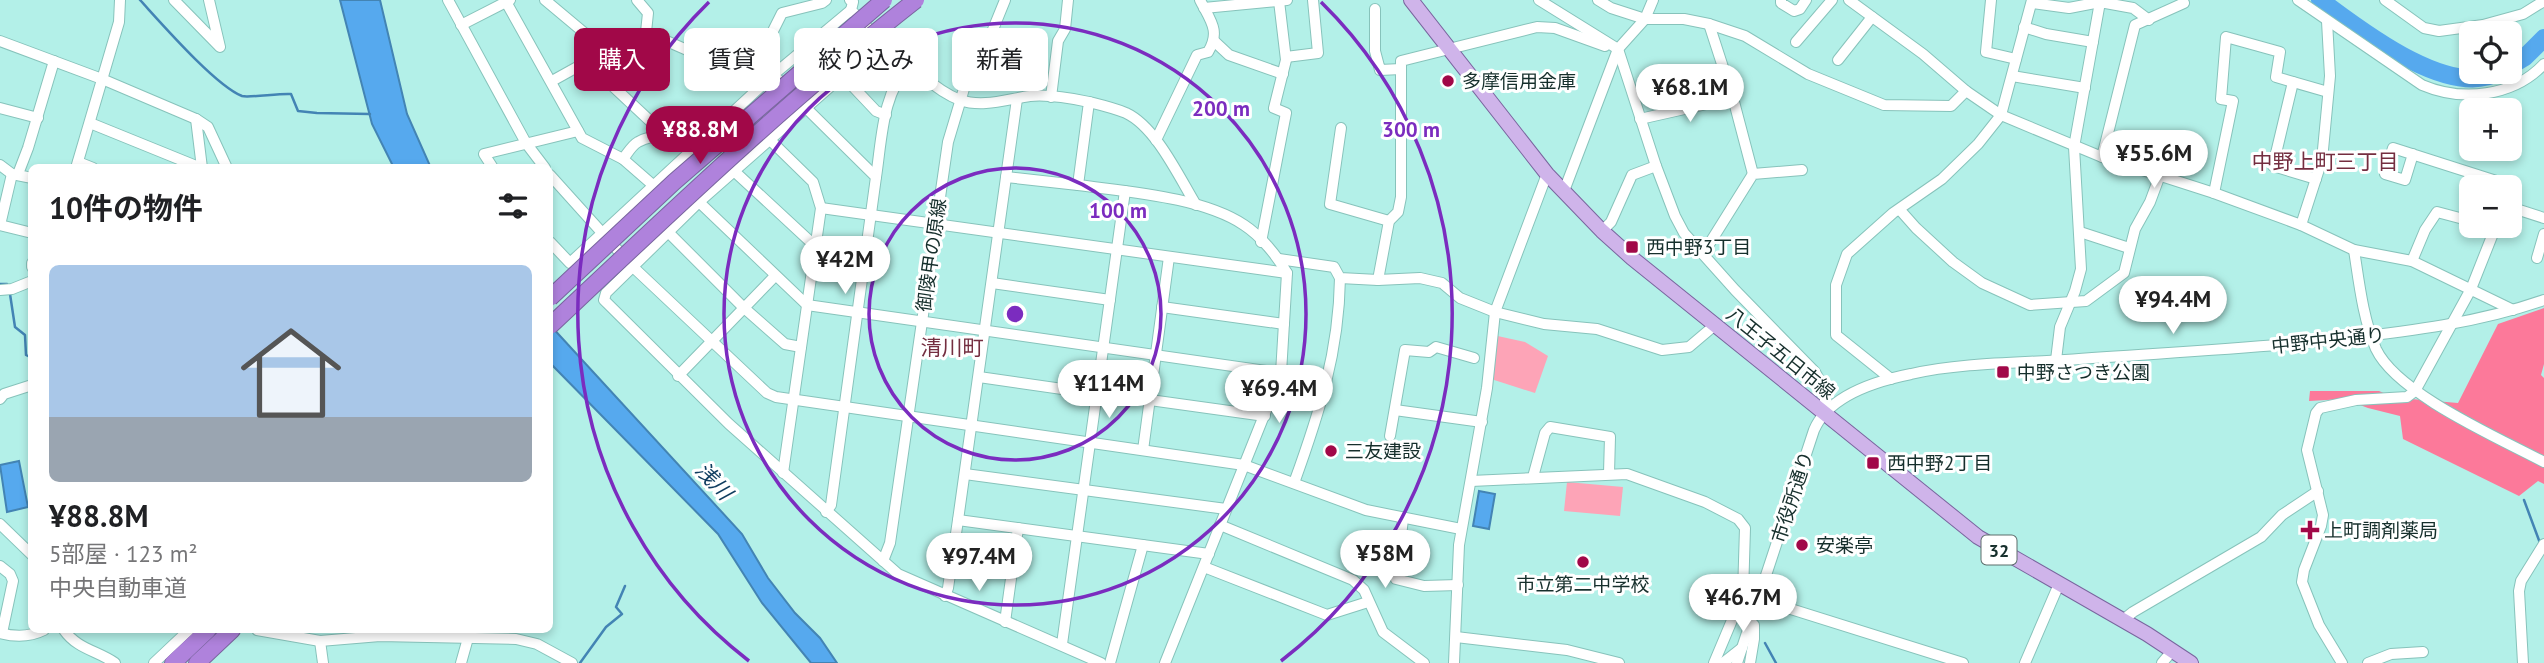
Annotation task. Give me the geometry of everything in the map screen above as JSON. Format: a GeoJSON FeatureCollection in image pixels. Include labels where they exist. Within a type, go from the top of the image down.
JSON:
{"type":"FeatureCollection","features":[{"type":"Feature","properties":{"kind":"highway"},"geometry":{"type":"LineString","coordinates":[[553,295],[674,182],[884,0]]}},
{"type":"Feature","properties":{"kind":"highway"},"geometry":{"type":"LineString","coordinates":[[553,323],[773,120],[916,0]]}},
{"type":"Feature","properties":{"kind":"highway"},"geometry":{"type":"LineString","coordinates":[[173,663],[205,633]]}},
{"type":"Feature","properties":{"kind":"highway"},"geometry":{"type":"LineString","coordinates":[[197,663],[229,633]]}},
{"type":"Feature","properties":{"kind":"main road","name":"八王子五日市線"},"geometry":{"type":"LineString","coordinates":[[1411,0],[1547,174],[1602,231],[1969,530],[1991,546],[2123,620],[2192,663]]}},
{"type":"Feature","properties":{"kind":"street"},"geometry":{"type":"LineString","coordinates":[[77,164],[119,22],[120,0]]}},
{"type":"Feature","properties":{"kind":"street"},"geometry":{"type":"LineString","coordinates":[[174,0],[220,47],[209,0]]}},
{"type":"Feature","properties":{"kind":"street"},"geometry":{"type":"LineString","coordinates":[[448,0],[526,143],[542,164]]}},
{"type":"Feature","properties":{"kind":"street"},"geometry":{"type":"LineString","coordinates":[[545,0],[578,28]]}},
{"type":"Feature","properties":{"kind":"street"},"geometry":{"type":"LineString","coordinates":[[637,0],[648,13],[646,28]]}},
{"type":"Feature","properties":{"kind":"street"},"geometry":{"type":"LineString","coordinates":[[774,28],[782,13],[826,0]]}},
{"type":"Feature","properties":{"kind":"street","name":"御陵甲の原線"},"geometry":{"type":"LineString","coordinates":[[883,561],[890,543],[947,142],[969,72],[992,32],[1004,0]]}},
{"type":"Feature","properties":{"kind":"street"},"geometry":{"type":"LineString","coordinates":[[1051,97],[1058,41],[1065,29],[1068,0]]}},
{"type":"Feature","properties":{"kind":"street"},"geometry":{"type":"LineString","coordinates":[[1156,140],[1197,55],[1208,52],[1214,40],[1212,23],[1202,4],[1283,0],[1286,57],[1273,108],[1286,113],[1261,242]]}},
{"type":"Feature","properties":{"kind":"street"},"geometry":{"type":"LineString","coordinates":[[1286,57],[1318,53],[1313,0]]}},
{"type":"Feature","properties":{"kind":"street"},"geometry":{"type":"LineString","coordinates":[[1539,0],[1618,49],[1656,166],[1684,233],[1815,372],[1827,398],[1824,413]]}},
{"type":"Feature","properties":{"kind":"street"},"geometry":{"type":"LineString","coordinates":[[1598,0],[1611,8],[1645,19],[1684,19],[1745,36],[1808,74],[1884,105],[1951,106],[1966,91]]}},
{"type":"Feature","properties":{"kind":"street"},"geometry":{"type":"LineString","coordinates":[[1564,191],[1618,49],[1645,19],[1653,0]]}},
{"type":"Feature","properties":{"kind":"street"},"geometry":{"type":"LineString","coordinates":[[1781,0],[1781,3],[1794,11],[1800,9],[1806,0]]}},
{"type":"Feature","properties":{"kind":"street"},"geometry":{"type":"LineString","coordinates":[[1796,42],[1832,0]]}},
{"type":"Feature","properties":{"kind":"street"},"geometry":{"type":"LineString","coordinates":[[1849,0],[2001,115],[2074,147],[2301,225],[2354,250],[2412,261],[2513,310]]}},
{"type":"Feature","properties":{"kind":"street"},"geometry":{"type":"LineString","coordinates":[[1991,0],[1986,52],[2016,59]]}},
{"type":"Feature","properties":{"kind":"street"},"geometry":{"type":"LineString","coordinates":[[2298,0],[2422,85],[2441,92],[2460,95],[2495,92],[2542,68]]}},
{"type":"Feature","properties":{"kind":"street"},"geometry":{"type":"LineString","coordinates":[[2385,0],[2424,28],[2439,32],[2511,18],[2544,1]]}},
{"type":"Feature","properties":{"kind":"street"},"geometry":{"type":"LineString","coordinates":[[461,25],[507,1],[582,138],[622,159],[654,186]]}},
{"type":"Feature","properties":{"kind":"street"},"geometry":{"type":"LineString","coordinates":[[1891,379],[1836,335],[1836,285],[1847,254],[1893,213],[1942,179],[1978,144],[2001,115],[2032,1],[2069,4],[2100,2],[2133,8],[2149,20]]}},
{"type":"Feature","properties":{"kind":"street"},"geometry":{"type":"LineString","coordinates":[[2056,360],[2060,327],[2081,269],[2074,147],[2100,2]]}},
{"type":"Feature","properties":{"kind":"street"},"geometry":{"type":"LineString","coordinates":[[2102,157],[2134,25],[2184,3]]}},
{"type":"Feature","properties":{"kind":"street"},"geometry":{"type":"LineString","coordinates":[[780,69],[850,5],[869,28]]}},
{"type":"Feature","properties":{"kind":"street"},"geometry":{"type":"LineString","coordinates":[[1375,9],[1375,51],[1380,70],[1401,69]]}},
{"type":"Feature","properties":{"kind":"street"},"geometry":{"type":"LineString","coordinates":[[1838,60],[1872,17]]}},
{"type":"Feature","properties":{"kind":"street"},"geometry":{"type":"LineString","coordinates":[[2301,225],[2322,160],[2330,76],[2327,21]]}},
{"type":"Feature","properties":{"kind":"street"},"geometry":{"type":"LineString","coordinates":[[1703,254],[1754,174],[1709,24]]}},
{"type":"Feature","properties":{"kind":"street"},"geometry":{"type":"LineString","coordinates":[[1378,280],[1389,221],[1398,212],[1401,197],[1401,61],[1451,51],[1529,29],[1547,27],[1618,49]]}},
{"type":"Feature","properties":{"kind":"street"},"geometry":{"type":"LineString","coordinates":[[2024,27],[2093,43]]}},
{"type":"Feature","properties":{"kind":"street"},"geometry":{"type":"LineString","coordinates":[[2214,193],[2233,101],[2221,99],[2226,37],[2280,52],[2276,78],[2328,92]]}},
{"type":"Feature","properties":{"kind":"street"},"geometry":{"type":"LineString","coordinates":[[1214,40],[1229,55],[1283,74]]}},
{"type":"Feature","properties":{"kind":"street"},"geometry":{"type":"LineString","coordinates":[[0,41],[102,79],[196,119],[208,127],[225,164]]}},
{"type":"Feature","properties":{"kind":"street"},"geometry":{"type":"LineString","coordinates":[[28,232],[0,225],[15,174],[38,118],[54,61]]}},
{"type":"Feature","properties":{"kind":"street"},"geometry":{"type":"LineString","coordinates":[[552,81],[574,69]]}},
{"type":"Feature","properties":{"kind":"street"},"geometry":{"type":"LineString","coordinates":[[2012,76],[2085,88]]}},
{"type":"Feature","properties":{"kind":"street"},"geometry":{"type":"LineString","coordinates":[[780,82],[876,177]]}},
{"type":"Feature","properties":{"kind":"street"},"geometry":{"type":"LineString","coordinates":[[2293,82],[2273,166],[2316,179]]}},
{"type":"Feature","properties":{"kind":"street"},"geometry":{"type":"LineString","coordinates":[[938,85],[961,100],[991,103],[1030,96],[1051,97],[1089,102],[1126,113],[1156,140],[1196,205]]}},
{"type":"Feature","properties":{"kind":"street"},"geometry":{"type":"LineString","coordinates":[[618,91],[665,135]]}},
{"type":"Feature","properties":{"kind":"street"},"geometry":{"type":"LineString","coordinates":[[553,245],[570,263],[756,91]]}},
{"type":"Feature","properties":{"kind":"street"},"geometry":{"type":"LineString","coordinates":[[824,91],[632,265],[606,293],[604,300],[678,376],[826,512],[905,580],[1062,644],[1101,663]]}},
{"type":"Feature","properties":{"kind":"street"},"geometry":{"type":"LineString","coordinates":[[857,91],[876,111],[886,115]]}},
{"type":"Feature","properties":{"kind":"street"},"geometry":{"type":"LineString","coordinates":[[826,512],[831,505],[876,177],[892,91]]}},
{"type":"Feature","properties":{"kind":"street"},"geometry":{"type":"LineString","coordinates":[[1640,119],[1733,98]]}},
{"type":"Feature","properties":{"kind":"street"},"geometry":{"type":"LineString","coordinates":[[945,596],[965,474],[1017,99]]}},
{"type":"Feature","properties":{"kind":"street"},"geometry":{"type":"LineString","coordinates":[[1077,185],[1089,102]]}},
{"type":"Feature","properties":{"kind":"street"},"geometry":{"type":"LineString","coordinates":[[0,108],[38,118]]}},
{"type":"Feature","properties":{"kind":"street"},"geometry":{"type":"LineString","coordinates":[[196,119],[201,164]]}},
{"type":"Feature","properties":{"kind":"street"},"geometry":{"type":"LineString","coordinates":[[90,122],[191,164]]}},
{"type":"Feature","properties":{"kind":"street"},"geometry":{"type":"LineString","coordinates":[[1341,128],[1330,204],[1389,221]]}},
{"type":"Feature","properties":{"kind":"street"},"geometry":{"type":"LineString","coordinates":[[490,164],[484,154],[578,131]]}},
{"type":"Feature","properties":{"kind":"street"},"geometry":{"type":"LineString","coordinates":[[622,159],[637,142],[665,135],[691,139],[701,144]]}},
{"type":"Feature","properties":{"kind":"street"},"geometry":{"type":"LineString","coordinates":[[769,139],[813,182],[821,208],[783,473]]}},
{"type":"Feature","properties":{"kind":"street"},"geometry":{"type":"LineString","coordinates":[[2413,154],[2478,175]]}},
{"type":"Feature","properties":{"kind":"street"},"geometry":{"type":"LineString","coordinates":[[0,165],[15,174],[28,177]]}},
{"type":"Feature","properties":{"kind":"street"},"geometry":{"type":"LineString","coordinates":[[1602,231],[1611,222],[1632,176],[1656,166]]}},
{"type":"Feature","properties":{"kind":"street"},"geometry":{"type":"LineString","coordinates":[[1754,174],[1802,170]]}},
{"type":"Feature","properties":{"kind":"street"},"geometry":{"type":"LineString","coordinates":[[734,171],[815,246]]}},
{"type":"Feature","properties":{"kind":"street"},"geometry":{"type":"LineString","coordinates":[[1454,663],[1459,545],[1482,422],[1495,312],[1547,174]]}},
{"type":"Feature","properties":{"kind":"street"},"geometry":{"type":"LineString","coordinates":[[1900,210],[1953,262],[1982,283],[2030,305],[2086,301],[2124,274],[2129,248],[2160,175]]}},
{"type":"Feature","properties":{"kind":"street"},"geometry":{"type":"LineString","coordinates":[[553,177],[632,265],[766,393],[846,408],[1244,465],[1366,510],[1461,528]]}},
{"type":"Feature","properties":{"kind":"street"},"geometry":{"type":"LineString","coordinates":[[1006,177],[1125,191],[1208,207],[1245,226],[1279,259],[1287,273],[1281,373],[1165,663]]}},
{"type":"Feature","properties":{"kind":"street"},"geometry":{"type":"LineString","coordinates":[[1062,644],[1125,191]]}},
{"type":"Feature","properties":{"kind":"street"},"geometry":{"type":"LineString","coordinates":[[699,202],[807,305],[1281,373]]}},
{"type":"Feature","properties":{"kind":"street"},"geometry":{"type":"LineString","coordinates":[[821,208],[1287,273]]}},
{"type":"Feature","properties":{"kind":"street"},"geometry":{"type":"LineString","coordinates":[[2522,210],[2544,218]]}},
{"type":"Feature","properties":{"kind":"street"},"geometry":{"type":"LineString","coordinates":[[2412,261],[2425,230],[2437,212],[2459,218]]}},
{"type":"Feature","properties":{"kind":"street"},"geometry":{"type":"LineString","coordinates":[[668,232],[743,307],[785,344],[801,347]]}},
{"type":"Feature","properties":{"kind":"street"},"geometry":{"type":"LineString","coordinates":[[2080,232],[2129,248]]}},
{"type":"Feature","properties":{"kind":"street"},"geometry":{"type":"LineString","coordinates":[[2537,258],[2544,234]]}},
{"type":"Feature","properties":{"kind":"street"},"geometry":{"type":"LineString","coordinates":[[2342,663],[2319,625],[2302,582],[2323,515],[2307,450],[2316,413],[2319,408],[2356,400],[2407,397],[2415,390],[2471,289],[2491,238]]}},
{"type":"Feature","properties":{"kind":"street"},"geometry":{"type":"LineString","coordinates":[[2354,250],[2360,293],[2376,349],[2384,363],[2415,390],[2495,439],[2541,460],[2544,448]]}},
{"type":"Feature","properties":{"kind":"street"},"geometry":{"type":"LineString","coordinates":[[1143,450],[1169,257]]}},
{"type":"Feature","properties":{"kind":"street"},"geometry":{"type":"LineString","coordinates":[[1279,259],[1334,267],[1340,278],[1340,318],[1321,411],[1294,483]]}},
{"type":"Feature","properties":{"kind":"street"},"geometry":{"type":"LineString","coordinates":[[678,376],[775,276]]}},
{"type":"Feature","properties":{"kind":"street"},"geometry":{"type":"LineString","coordinates":[[1340,278],[1420,278],[1442,283],[1461,298],[1495,312],[1544,324],[1597,329],[1662,350],[1689,347],[1715,325]]}},
{"type":"Feature","properties":{"kind":"street"},"geometry":{"type":"LineString","coordinates":[[0,290],[28,283]]}},
{"type":"Feature","properties":{"kind":"street"},"geometry":{"type":"LineString","coordinates":[[992,283],[1110,300]]}},
{"type":"Feature","properties":{"kind":"street","name":"中野中央通り"},"geometry":{"type":"LineString","coordinates":[[1824,413],[1846,397],[1891,379],[1943,369],[2270,346],[2372,335],[2451,325],[2544,300]]}},
{"type":"Feature","properties":{"kind":"street"},"geometry":{"type":"LineString","coordinates":[[1163,307],[1284,324]]}},
{"type":"Feature","properties":{"kind":"street"},"geometry":{"type":"LineString","coordinates":[[1390,436],[1405,350],[1429,352],[1436,347],[1474,358]]}},
{"type":"Feature","properties":{"kind":"street"},"geometry":{"type":"LineString","coordinates":[[979,377],[1097,394]]}},
{"type":"Feature","properties":{"kind":"street"},"geometry":{"type":"LineString","coordinates":[[0,399],[4,394],[28,386]]}},
{"type":"Feature","properties":{"kind":"street"},"geometry":{"type":"LineString","coordinates":[[1150,400],[1265,416]]}},
{"type":"Feature","properties":{"kind":"street"},"geometry":{"type":"LineString","coordinates":[[1395,410],[1482,422]]}},
{"type":"Feature","properties":{"kind":"street","name":"市役所通り"},"geometry":{"type":"LineString","coordinates":[[1737,663],[1814,430],[1824,413]]}},
{"type":"Feature","properties":{"kind":"street"},"geometry":{"type":"LineString","coordinates":[[1533,477],[1545,433],[1550,427],[1610,437],[1609,473]]}},
{"type":"Feature","properties":{"kind":"street"},"geometry":{"type":"LineString","coordinates":[[965,474],[1226,509]]}},
{"type":"Feature","properties":{"kind":"street"},"geometry":{"type":"LineString","coordinates":[[1471,481],[1627,474],[1705,502],[1738,519],[1745,528],[1743,594],[1714,663]]}},
{"type":"Feature","properties":{"kind":"street"},"geometry":{"type":"LineString","coordinates":[[2123,620],[2133,611],[2261,537],[2282,515],[2318,491]]}},
{"type":"Feature","properties":{"kind":"street"},"geometry":{"type":"LineString","coordinates":[[1404,519],[1396,579],[1424,586],[1458,585]]}},
{"type":"Feature","properties":{"kind":"street"},"geometry":{"type":"LineString","coordinates":[[958,520],[1209,554]]}},
{"type":"Feature","properties":{"kind":"street"},"geometry":{"type":"LineString","coordinates":[[0,524],[28,551]]}},
{"type":"Feature","properties":{"kind":"street"},"geometry":{"type":"LineString","coordinates":[[1220,526],[1353,580],[1364,590],[1383,632],[1421,660]]}},
{"type":"Feature","properties":{"kind":"street"},"geometry":{"type":"LineString","coordinates":[[1005,622],[1018,528]]}},
{"type":"Feature","properties":{"kind":"street"},"geometry":{"type":"LineString","coordinates":[[2523,663],[2519,590],[2521,581],[2544,544]]}},
{"type":"Feature","properties":{"kind":"street"},"geometry":{"type":"LineString","coordinates":[[1110,663],[1143,545]]}},
{"type":"Feature","properties":{"kind":"street"},"geometry":{"type":"LineString","coordinates":[[0,566],[13,580],[1,633],[13,636],[39,633]]}},
{"type":"Feature","properties":{"kind":"street"},"geometry":{"type":"LineString","coordinates":[[1204,567],[1327,615],[1368,602]]}},
{"type":"Feature","properties":{"kind":"street"},"geometry":{"type":"LineString","coordinates":[[1702,583],[1963,663]]}},
{"type":"Feature","properties":{"kind":"street"},"geometry":{"type":"LineString","coordinates":[[2025,663],[2059,584]]}},
{"type":"Feature","properties":{"kind":"street"},"geometry":{"type":"LineString","coordinates":[[1750,663],[1754,639],[1753,619]]}},
{"type":"Feature","properties":{"kind":"street"},"geometry":{"type":"LineString","coordinates":[[67,633],[81,647],[104,655],[115,663]]}},
{"type":"Feature","properties":{"kind":"street"},"geometry":{"type":"LineString","coordinates":[[154,663],[186,633]]}},
{"type":"Feature","properties":{"kind":"street"},"geometry":{"type":"LineString","coordinates":[[285,633],[320,641],[380,633],[516,639],[537,644],[572,663]]}},
{"type":"Feature","properties":{"kind":"street"},"geometry":{"type":"LineString","coordinates":[[1456,637],[1567,650],[1619,663]]}},
{"type":"Feature","properties":{"kind":"street"},"geometry":{"type":"LineString","coordinates":[[461,663],[468,638]]}},
{"type":"Feature","properties":{"kind":"street"},"geometry":{"type":"LineString","coordinates":[[320,641],[323,663]]}},
{"type":"Feature","properties":{"kind":"street"},"geometry":{"type":"LineString","coordinates":[[1723,663],[1742,648]]}},
{"type":"Feature","properties":{"kind":"street"},"geometry":{"type":"LineString","coordinates":[[2162,663],[2173,650]]}},
{"type":"Feature","properties":{"kind":"street"},"geometry":{"type":"LineString","coordinates":[[2368,663],[2391,654],[2423,652]]}},
{"type":"Feature","properties":{"kind":"street"},"geometry":{"type":"LineString","coordinates":[[1403,663],[1421,660]]}},
{"type":"Feature","properties":{"kind":"shaded area"},"geometry":{"type":"Polygon","coordinates":[[[2544,308],[2544,364],[2541,375],[2544,378],[2544,484],[2538,481],[2519,496],[2403,439],[2400,416],[2344,399],[2309,401],[2310,391],[2379,391],[2400,400],[2458,403],[2498,324],[2544,308]]]}},
{"type":"Feature","properties":{"kind":"shaded area"},"geometry":{"type":"Polygon","coordinates":[[[1493,335],[1525,342],[1548,356],[1535,393],[1488,378],[1493,335]]]}},
{"type":"Feature","properties":{"kind":"shaded area"},"geometry":{"type":"Polygon","coordinates":[[[1567,482],[1623,487],[1620,516],[1564,511],[1567,482]]]}},
{"type":"Feature","properties":{"kind":"water"},"geometry":{"type":"Polygon","coordinates":[[[340,0],[380,0],[407,114],[429,164],[392,164],[372,124],[340,0]]]}},
{"type":"Feature","properties":{"kind":"water"},"geometry":{"type":"Polygon","coordinates":[[[553,328],[742,534],[768,578],[795,613],[820,638],[837,663],[811,663],[762,603],[718,534],[553,366],[553,328]]]}},
{"type":"Feature","properties":{"kind":"water"},"geometry":{"type":"Polygon","coordinates":[[[19,461],[28,507],[7,512],[0,465],[19,461]]]}},
{"type":"Feature","properties":{"kind":"water"},"geometry":{"type":"Polygon","coordinates":[[[1479,491],[1495,494],[1489,529],[1473,526],[1479,491]]]}},
{"type":"Feature","properties":{"kind":"waterway"},"geometry":{"type":"LineString","coordinates":[[140,0],[204,67],[242,96],[291,94],[298,111],[370,114]]}},
{"type":"Feature","properties":{"kind":"waterway"},"geometry":{"type":"LineString","coordinates":[[2320,0],[2405,57],[2431,69],[2459,77]]}},
{"type":"Feature","properties":{"kind":"waterway"},"geometry":{"type":"LineString","coordinates":[[2522,59],[2544,38]]}},
{"type":"Feature","properties":{"kind":"waterway"},"geometry":{"type":"LineString","coordinates":[[0,284],[7,284]]}},
{"type":"Feature","properties":{"kind":"waterway"},"geometry":{"type":"LineString","coordinates":[[10,294],[15,327],[25,335],[28,356]]}},
{"type":"Feature","properties":{"kind":"waterway"},"geometry":{"type":"LineString","coordinates":[[2524,500],[2540,543]]}},
{"type":"Feature","properties":{"kind":"waterway"},"geometry":{"type":"LineString","coordinates":[[580,663],[606,627],[622,614],[616,607],[625,586]]}},
{"type":"Feature","properties":{"kind":"waterway"},"geometry":{"type":"LineString","coordinates":[[1765,643],[1776,663]]}},
{"type":"Feature","properties":{"kind":"place","name":"多摩信用金庫"},"geometry":{"type":"Point","coordinates":[1448,81]}},
{"type":"Feature","properties":{"kind":"place","name":"西中野3丁目"},"geometry":{"type":"Point","coordinates":[1632,247]}},
{"type":"Feature","properties":{"kind":"place","name":"中野さつき公園"},"geometry":{"type":"Point","coordinates":[2003,372]}},
{"type":"Feature","properties":{"kind":"place","name":"三友建設"},"geometry":{"type":"Point","coordinates":[1331,451]}},
{"type":"Feature","properties":{"kind":"place","name":"西中野2丁目"},"geometry":{"type":"Point","coordinates":[1873,463]}},
{"type":"Feature","properties":{"kind":"place","name":"上町調剤薬局"},"geometry":{"type":"Point","coordinates":[2310,530]}},
{"type":"Feature","properties":{"kind":"place","name":"安楽亭"},"geometry":{"type":"Point","coordinates":[1802,545]}},
{"type":"Feature","properties":{"kind":"place","name":"市立第二中学校"},"geometry":{"type":"Point","coordinates":[1583,562]}},
{"type":"Feature","properties":{"kind":"district","name":"中野上町三丁目"},"geometry":{"type":"Point","coordinates":[2325,161]}},
{"type":"Feature","properties":{"kind":"district","name":"清川町"},"geometry":{"type":"Point","coordinates":[952,347]}},
{"type":"Feature","properties":{"kind":"water label","name":"浅川"},"geometry":{"type":"Point","coordinates":[714,481]}}]}
